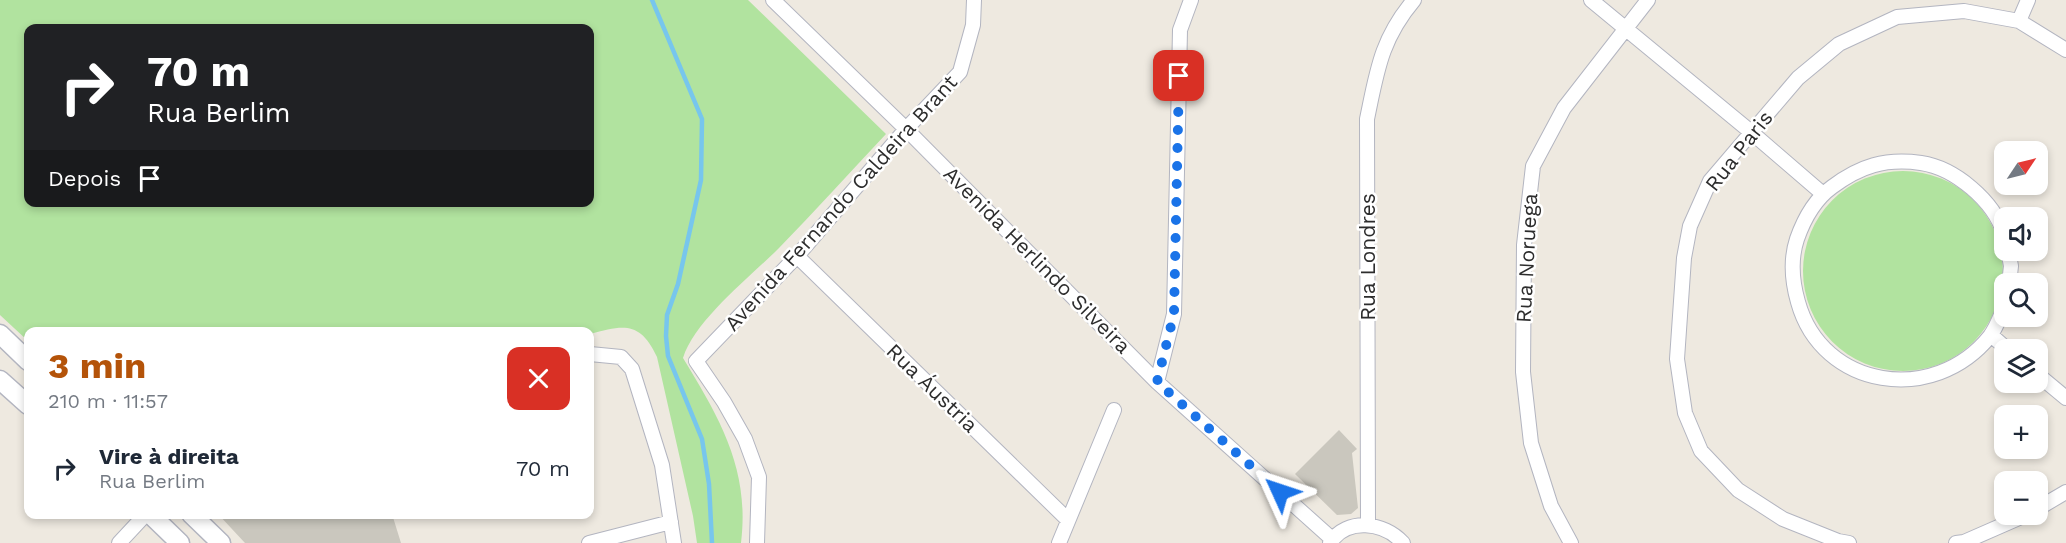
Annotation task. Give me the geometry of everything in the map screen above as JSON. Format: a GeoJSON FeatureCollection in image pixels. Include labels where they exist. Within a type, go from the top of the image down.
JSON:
{"type":"FeatureCollection","features":[{"type":"Feature","properties":{"kind":"street","name":"Avenida Herlindo Silveira"},"geometry":{"type":"LineString","coordinates":[[773,0],[906,129],[1157,382],[1331,541],[1346,529],[1368,525]]}},
{"type":"Feature","properties":{"kind":"street","name":"Avenida Fernando Caldeira Brant"},"geometry":{"type":"LineString","coordinates":[[757,543],[759,477],[745,439],[724,402],[696,361],[796,256],[906,129],[960,72],[973,25],[974,0]]}},
{"type":"Feature","properties":{"kind":"street"},"geometry":{"type":"LineString","coordinates":[[1157,382],[1174,314],[1180,30],[1191,0]]}},
{"type":"Feature","properties":{"kind":"street","name":"Rua Londres"},"geometry":{"type":"LineString","coordinates":[[1368,525],[1367,119],[1378,63],[1398,19],[1414,0]]}},
{"type":"Feature","properties":{"kind":"street"},"geometry":{"type":"LineString","coordinates":[[1591,0],[1823,194]]}},
{"type":"Feature","properties":{"kind":"street","name":"Rua Noruega"},"geometry":{"type":"LineString","coordinates":[[1571,543],[1551,506],[1531,443],[1522,372],[1524,245],[1533,166],[1564,108],[1647,0]]}},
{"type":"Feature","properties":{"kind":"street"},"geometry":{"type":"LineString","coordinates":[[2019,21],[2028,0]]}},
{"type":"Feature","properties":{"kind":"street","name":"Rua Paris"},"geometry":{"type":"LineString","coordinates":[[1849,543],[1838,541],[1783,519],[1738,490],[1701,451],[1685,413],[1677,359],[1684,258],[1690,225],[1710,181],[1798,78],[1839,44],[1897,17],[1964,11],[2019,21],[2066,50]]}},
{"type":"Feature","properties":{"kind":"street"},"geometry":{"type":"LineString","coordinates":[[1994,216],[1985,200],[1957,176],[1923,163],[1886,162],[1852,172],[1823,194],[1803,220],[1793,251],[1792,284],[1802,316],[1820,343],[1845,364],[1875,377],[1907,381],[1940,374],[1968,358],[1991,335],[1995,327]]}},
{"type":"Feature","properties":{"kind":"street","name":"Rua Áustria"},"geometry":{"type":"LineString","coordinates":[[796,256],[1068,520]]}},
{"type":"Feature","properties":{"kind":"street"},"geometry":{"type":"LineString","coordinates":[[0,334],[24,357]]}},
{"type":"Feature","properties":{"kind":"street"},"geometry":{"type":"LineString","coordinates":[[1991,335],[1996,339]]}},
{"type":"Feature","properties":{"kind":"street"},"geometry":{"type":"LineString","coordinates":[[594,354],[621,357],[632,369],[662,465],[674,543]]}},
{"type":"Feature","properties":{"kind":"street"},"geometry":{"type":"LineString","coordinates":[[0,380],[24,401]]}},
{"type":"Feature","properties":{"kind":"street"},"geometry":{"type":"LineString","coordinates":[[2048,383],[2066,398]]}},
{"type":"Feature","properties":{"kind":"street"},"geometry":{"type":"LineString","coordinates":[[1059,543],[1114,410]]}},
{"type":"Feature","properties":{"kind":"street"},"geometry":{"type":"LineString","coordinates":[[2048,503],[2066,492]]}},
{"type":"Feature","properties":{"kind":"street"},"geometry":{"type":"LineString","coordinates":[[119,543],[143,519]]}},
{"type":"Feature","properties":{"kind":"street"},"geometry":{"type":"LineString","coordinates":[[154,519],[180,543]]}},
{"type":"Feature","properties":{"kind":"street"},"geometry":{"type":"LineString","coordinates":[[196,519],[221,543]]}},
{"type":"Feature","properties":{"kind":"street"},"geometry":{"type":"LineString","coordinates":[[589,543],[671,522]]}},
{"type":"Feature","properties":{"kind":"street"},"geometry":{"type":"LineString","coordinates":[[1368,525],[1379,526],[1395,534],[1403,543]]}},
{"type":"Feature","properties":{"kind":"street"},"geometry":{"type":"LineString","coordinates":[[1956,543],[1964,542],[2003,525]]}},
{"type":"Feature","properties":{"kind":"green space"},"geometry":{"type":"Polygon","coordinates":[[[0,0],[748,0],[886,134],[779,248],[711,314],[689,344],[683,358],[720,424],[736,468],[743,516],[741,543],[697,543],[657,357],[644,337],[630,329],[612,329],[594,333],[594,327],[24,327],[24,337],[0,315],[0,0]]]}},
{"type":"Feature","properties":{"kind":"green space"},"geometry":{"type":"Polygon","coordinates":[[[1903,171],[1922,173],[1941,179],[1966,194],[1991,224],[1994,231],[1994,261],[2002,261],[2003,273],[1994,273],[1994,311],[1980,334],[1950,359],[1922,369],[1903,371],[1884,369],[1856,359],[1826,334],[1811,309],[1805,290],[1803,271],[1805,252],[1815,224],[1840,194],[1865,179],[1884,173],[1903,171]]]}},
{"type":"Feature","properties":{"kind":"building"},"geometry":{"type":"Polygon","coordinates":[[[1339,430],[1357,449],[1352,453],[1358,508],[1351,514],[1337,515],[1295,474],[1339,430]]]}},
{"type":"Feature","properties":{"kind":"building"},"geometry":{"type":"Polygon","coordinates":[[[223,519],[394,519],[401,543],[245,543],[223,519]]]}},
{"type":"Feature","properties":{"kind":"waterway"},"geometry":{"type":"LineString","coordinates":[[652,0],[702,119],[701,180],[678,284],[667,315],[666,336],[668,356],[702,439],[709,484],[712,543]]}},
{"type":"Feature","properties":{"kind":"route"},"geometry":{"type":"LineString","coordinates":[[1179,76],[1174,314],[1157,382],[1280,492]]}}]}
